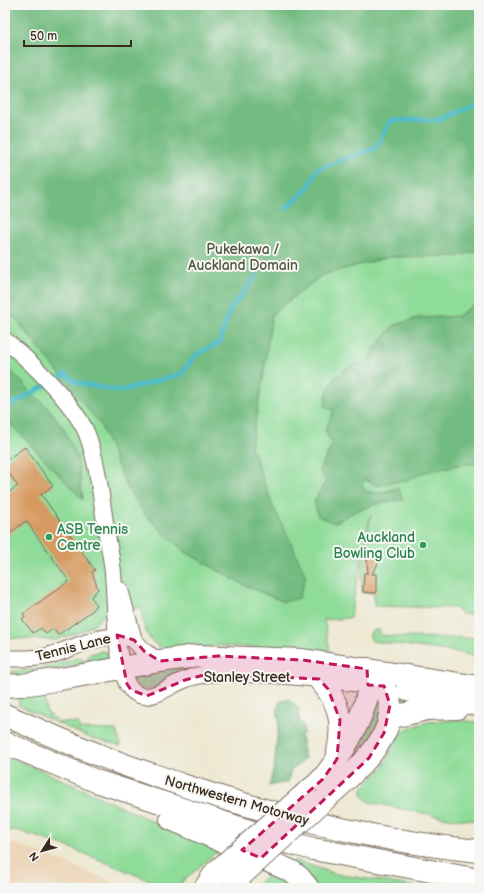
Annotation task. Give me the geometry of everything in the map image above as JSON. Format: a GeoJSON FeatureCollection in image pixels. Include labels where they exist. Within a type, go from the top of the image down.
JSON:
{"type":"FeatureCollection","features":[{"type":"Feature","properties":{"kind":"main road","name":"Stanley Street"},"geometry":{"type":"LineString","coordinates":[[5,686],[55,680],[122,667],[197,656],[303,660],[373,680]]}},
{"type":"Feature","properties":{"kind":"main road"},"geometry":{"type":"LineString","coordinates":[[319,679],[333,697],[340,720],[340,736],[337,759]]}},
{"type":"Feature","properties":{"kind":"main road"},"geometry":{"type":"LineString","coordinates":[[373,680],[479,687]]}},
{"type":"Feature","properties":{"kind":"main road"},"geometry":{"type":"LineString","coordinates":[[373,680],[479,705]]}},
{"type":"Feature","properties":{"kind":"main road"},"geometry":{"type":"LineString","coordinates":[[221,883],[325,799],[369,758],[384,733],[389,718],[390,705],[389,699],[373,680]]}},
{"type":"Feature","properties":{"kind":"main road"},"geometry":{"type":"LineString","coordinates":[[221,883],[305,794],[323,779],[337,759],[353,730],[373,680]]}},
{"type":"Feature","properties":{"kind":"main road"},"geometry":{"type":"LineString","coordinates":[[389,718],[427,709],[479,709]]}},
{"type":"Feature","properties":{"kind":"main road","name":"Northwestern Motorway"},"geometry":{"type":"LineString","coordinates":[[5,715],[126,766],[231,801],[361,833],[445,848],[479,851]]}},
{"type":"Feature","properties":{"kind":"main road","name":"Northwestern Motorway"},"geometry":{"type":"LineString","coordinates":[[5,743],[96,781],[226,824],[283,841],[313,849],[479,880]]}},
{"type":"Feature","properties":{"kind":"main road"},"geometry":{"type":"LineString","coordinates":[[96,781],[158,814],[291,871],[300,878],[308,888]]}},
{"type":"Feature","properties":{"kind":"street"},"geometry":{"type":"LineString","coordinates":[[5,340],[26,359],[57,392],[80,420],[90,444],[95,463],[113,572],[121,591],[134,640],[145,652],[160,661]]}},
{"type":"Feature","properties":{"kind":"street","name":"Stanley Street"},"geometry":{"type":"LineString","coordinates":[[113,572],[117,635],[122,667],[127,684],[131,690],[139,695],[153,695],[184,680],[208,674],[250,674],[319,679],[373,680]]}},
{"type":"Feature","properties":{"kind":"street","name":"Tennis Lane"},"geometry":{"type":"LineString","coordinates":[[5,658],[47,656],[91,641],[117,635],[122,633],[130,623]]}},
{"type":"Feature","properties":{"kind":"street","name":"Tennis Lane"},"geometry":{"type":"LineString","coordinates":[[117,635],[134,640]]}},
{"type":"Feature","properties":{"kind":"highlighted area"},"geometry":{"type":"Polygon","coordinates":[[[117,635],[134,640],[145,652],[160,661],[218,656],[303,660],[367,669],[368,685],[384,686],[390,705],[384,733],[369,758],[261,858],[242,850],[323,779],[337,759],[340,720],[328,689],[319,679],[208,674],[185,680],[147,696],[131,690],[127,684],[117,635]]]}},
{"type":"Feature","properties":{"kind":"shaded area"},"geometry":{"type":"Polygon","coordinates":[[[5,844],[17,844],[116,883],[139,888],[5,888],[5,844]]]}},
{"type":"Feature","properties":{"kind":"green space","name":"Pukekawa / Auckland Domain"},"geometry":{"type":"Polygon","coordinates":[[[5,5],[479,5],[479,615],[462,614],[454,608],[374,606],[374,593],[362,593],[361,575],[371,515],[350,618],[324,620],[330,651],[218,646],[166,649],[153,643],[149,638],[140,607],[102,616],[97,622],[85,630],[56,640],[5,638],[5,418],[48,463],[5,416],[5,5]]]}},
{"type":"Feature","properties":{"kind":"green space","name":"Pukekawa / Auckland Domain"},"geometry":{"type":"Polygon","coordinates":[[[5,5],[479,5],[479,250],[459,256],[389,257],[322,275],[272,314],[263,379],[251,446],[273,506],[306,576],[299,598],[284,602],[244,585],[185,552],[147,517],[126,486],[100,424],[14,317],[5,315],[5,5]]]}},
{"type":"Feature","properties":{"kind":"green space"},"geometry":{"type":"Polygon","coordinates":[[[479,301],[479,463],[458,465],[425,472],[405,481],[391,482],[378,486],[364,479],[362,485],[365,491],[378,493],[398,488],[403,499],[377,504],[356,511],[334,523],[318,516],[314,502],[326,480],[319,471],[332,445],[325,430],[334,411],[325,407],[326,394],[335,377],[352,365],[366,363],[374,349],[393,326],[417,318],[458,316],[479,301]]]}},
{"type":"Feature","properties":{"kind":"green space"},"geometry":{"type":"Polygon","coordinates":[[[5,365],[50,410],[64,429],[77,457],[83,500],[5,418],[5,365]]]}},
{"type":"Feature","properties":{"kind":"green space"},"geometry":{"type":"Polygon","coordinates":[[[374,630],[380,630],[380,635],[405,637],[479,638],[479,657],[455,652],[372,641],[370,633],[374,630]]]}},
{"type":"Feature","properties":{"kind":"green space"},"geometry":{"type":"Polygon","coordinates":[[[101,651],[108,652],[109,656],[107,660],[90,663],[87,655],[101,651]]]}},
{"type":"Feature","properties":{"kind":"green space"},"geometry":{"type":"Polygon","coordinates":[[[81,657],[83,664],[5,678],[5,672],[39,669],[81,657]]]}},
{"type":"Feature","properties":{"kind":"green space"},"geometry":{"type":"Polygon","coordinates":[[[163,665],[206,667],[156,688],[149,689],[138,687],[131,676],[163,665]]]}},
{"type":"Feature","properties":{"kind":"green space"},"geometry":{"type":"Polygon","coordinates":[[[45,690],[46,711],[58,722],[79,723],[79,729],[116,730],[121,746],[93,739],[18,705],[22,694],[45,690]]]}},
{"type":"Feature","properties":{"kind":"green space"},"geometry":{"type":"Polygon","coordinates":[[[288,699],[296,705],[299,710],[299,719],[303,725],[304,732],[301,736],[305,758],[298,766],[291,770],[288,782],[269,786],[274,767],[279,720],[277,712],[279,702],[288,699]]]}},
{"type":"Feature","properties":{"kind":"green space"},"geometry":{"type":"Polygon","coordinates":[[[374,703],[382,703],[384,709],[371,742],[328,781],[374,703]]]}},
{"type":"Feature","properties":{"kind":"green space"},"geometry":{"type":"Polygon","coordinates":[[[455,720],[479,722],[479,821],[448,818],[369,802],[365,798],[362,793],[362,789],[383,767],[397,737],[409,728],[428,722],[455,720]]]}},
{"type":"Feature","properties":{"kind":"green space"},"geometry":{"type":"Polygon","coordinates":[[[5,756],[36,768],[152,821],[220,849],[175,888],[168,888],[71,848],[16,830],[5,831],[5,756]]]}},
{"type":"Feature","properties":{"kind":"green space"},"geometry":{"type":"Polygon","coordinates":[[[294,860],[336,874],[425,888],[315,888],[292,864],[294,860]]]}},
{"type":"Feature","properties":{"kind":"green space"},"geometry":{"type":"Polygon","coordinates":[[[272,871],[281,876],[296,888],[253,888],[272,871]]]}},
{"type":"Feature","properties":{"kind":"building"},"geometry":{"type":"Polygon","coordinates":[[[25,447],[53,486],[41,494],[95,570],[92,572],[98,589],[91,597],[96,604],[93,610],[58,635],[53,629],[46,634],[41,628],[33,633],[22,619],[25,617],[23,614],[69,581],[26,521],[5,537],[5,495],[18,486],[5,468],[5,461],[25,447]]]}},
{"type":"Feature","properties":{"kind":"building"},"geometry":{"type":"Polygon","coordinates":[[[384,553],[372,574],[376,574],[376,593],[363,592],[364,573],[368,573],[367,558],[384,553]]]}},
{"type":"Feature","properties":{"kind":"waterway"},"geometry":{"type":"LineString","coordinates":[[285,209],[308,188],[318,169],[376,148],[390,121],[440,119],[479,100]]}},
{"type":"Feature","properties":{"kind":"waterway"},"geometry":{"type":"LineString","coordinates":[[11,405],[66,374],[77,383],[120,391],[181,374],[196,355],[220,342],[229,311],[256,276]]}},
{"type":"Feature","properties":{"kind":"place","name":"ASB Tennis Centre"},"geometry":{"type":"Point","coordinates":[49,537]}},
{"type":"Feature","properties":{"kind":"place","name":"Auckland Bowling Club"},"geometry":{"type":"Point","coordinates":[423,545]}}]}
